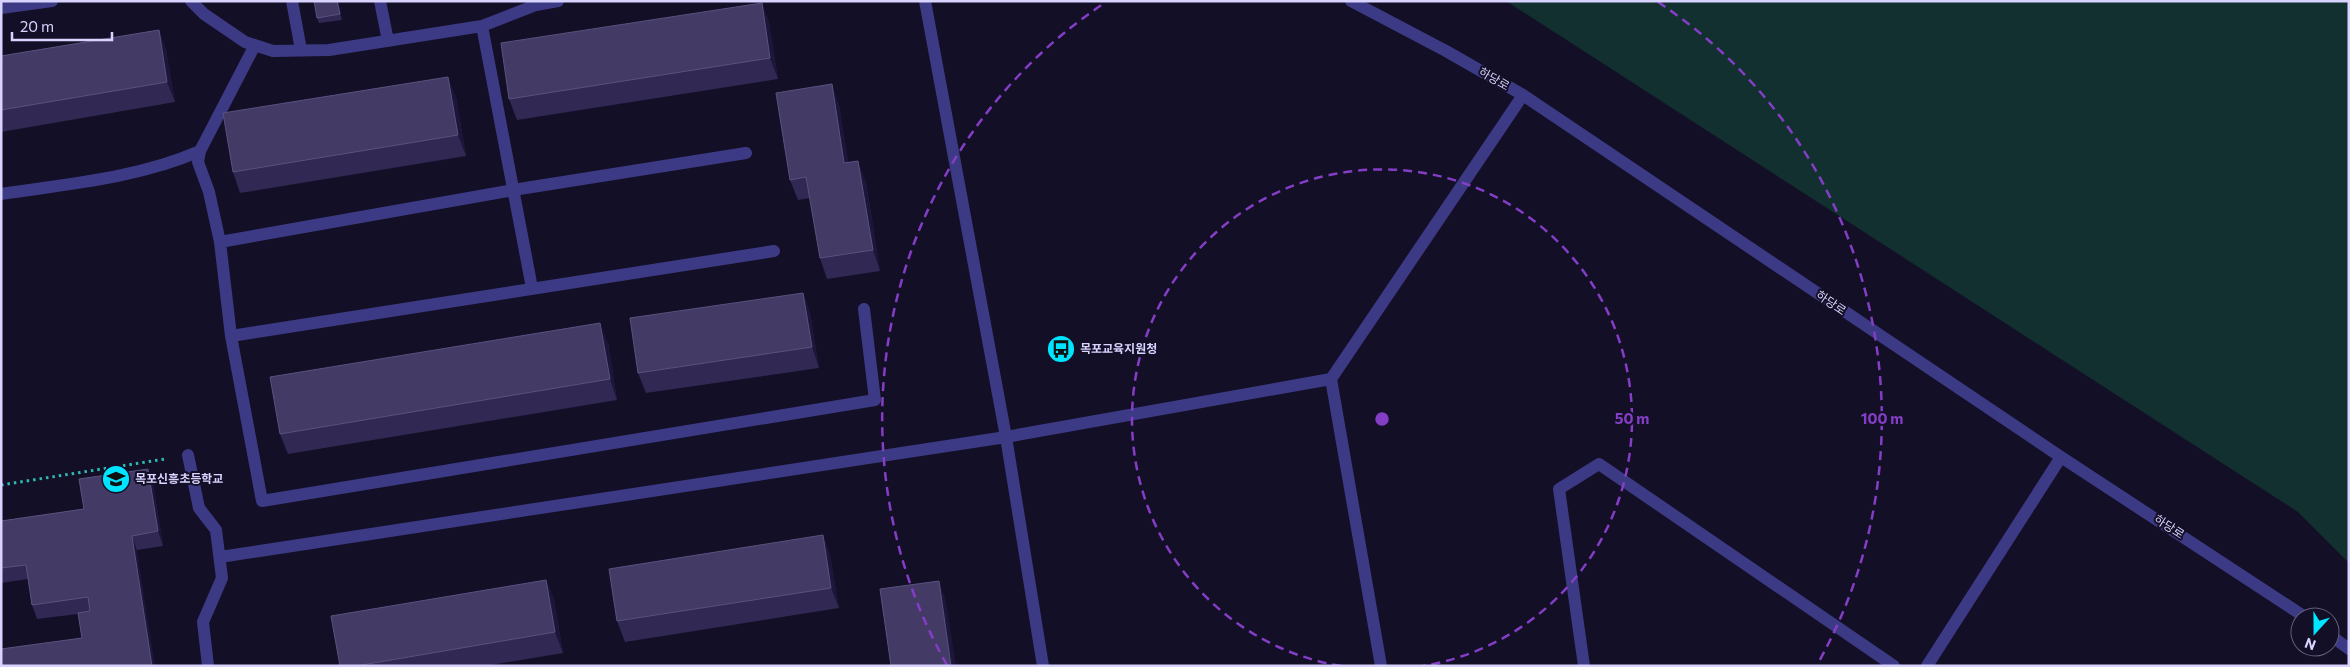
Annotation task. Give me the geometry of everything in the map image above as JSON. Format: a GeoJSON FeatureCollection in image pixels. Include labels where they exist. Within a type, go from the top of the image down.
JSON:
{"type":"FeatureCollection","features":[{"type":"Feature","properties":{"kind":"street"},"geometry":{"type":"LineString","coordinates":[[1,8],[52,1]]}},
{"type":"Feature","properties":{"kind":"street"},"geometry":{"type":"LineString","coordinates":[[191,1],[245,42],[273,51],[329,50],[482,26],[501,17],[536,5],[558,1]]}},
{"type":"Feature","properties":{"kind":"street"},"geometry":{"type":"LineString","coordinates":[[292,1],[301,50]]}},
{"type":"Feature","properties":{"kind":"street"},"geometry":{"type":"LineString","coordinates":[[380,1],[388,41]]}},
{"type":"Feature","properties":{"kind":"street"},"geometry":{"type":"LineString","coordinates":[[925,1],[1006,437],[1043,666]]}},
{"type":"Feature","properties":{"kind":"street","name":"하당로"},"geometry":{"type":"LineString","coordinates":[[1350,1],[1414,33],[1523,95],[2061,457],[2290,607]]}},
{"type":"Feature","properties":{"kind":"street"},"geometry":{"type":"LineString","coordinates":[[482,26],[532,288]]}},
{"type":"Feature","properties":{"kind":"street"},"geometry":{"type":"LineString","coordinates":[[255,45],[200,151],[198,162],[209,192],[220,242],[231,336],[262,501],[875,400],[864,309]]}},
{"type":"Feature","properties":{"kind":"street"},"geometry":{"type":"LineString","coordinates":[[1381,666],[1331,379],[1523,95]]}},
{"type":"Feature","properties":{"kind":"street"},"geometry":{"type":"LineString","coordinates":[[1,194],[105,178],[172,163],[200,151]]}},
{"type":"Feature","properties":{"kind":"street"},"geometry":{"type":"LineString","coordinates":[[220,242],[514,190],[746,153]]}},
{"type":"Feature","properties":{"kind":"street"},"geometry":{"type":"LineString","coordinates":[[231,336],[774,251]]}},
{"type":"Feature","properties":{"kind":"street"},"geometry":{"type":"LineString","coordinates":[[220,557],[1006,437],[1331,379]]}},
{"type":"Feature","properties":{"kind":"street"},"geometry":{"type":"LineString","coordinates":[[188,455],[199,508],[216,530],[222,578],[203,622],[208,666]]}},
{"type":"Feature","properties":{"kind":"street"},"geometry":{"type":"LineString","coordinates":[[1927,666],[2061,457]]}},
{"type":"Feature","properties":{"kind":"street"},"geometry":{"type":"LineString","coordinates":[[1584,666],[1559,489],[1599,464],[1894,666]]}},
{"type":"Feature","properties":{"kind":"path"},"geometry":{"type":"LineString","coordinates":[[1,485],[188,455]]}},
{"type":"Feature","properties":{"kind":"green space"},"geometry":{"type":"Polygon","coordinates":[[[1506,1],[2349,1],[2349,563],[2298,512],[1506,1]]]}},
{"type":"Feature","properties":{"kind":"building"},"geometry":{"type":"Polygon","coordinates":[[[314,1],[337,1],[340,14],[317,18],[314,1]]]}},
{"type":"Feature","properties":{"kind":"building"},"geometry":{"type":"Polygon","coordinates":[[[762,3],[770,58],[509,99],[501,43],[762,3]]]}},
{"type":"Feature","properties":{"kind":"building"},"geometry":{"type":"Polygon","coordinates":[[[159,30],[167,82],[1,110],[1,56],[159,30]]]}},
{"type":"Feature","properties":{"kind":"building"},"geometry":{"type":"Polygon","coordinates":[[[448,77],[458,135],[233,172],[223,113],[448,77]]]}},
{"type":"Feature","properties":{"kind":"building"},"geometry":{"type":"Polygon","coordinates":[[[832,84],[844,163],[858,161],[873,250],[820,258],[806,177],[790,180],[776,93],[832,84]]]}},
{"type":"Feature","properties":{"kind":"building"},"geometry":{"type":"Polygon","coordinates":[[[803,293],[812,347],[638,373],[630,318],[803,293]]]}},
{"type":"Feature","properties":{"kind":"building"},"geometry":{"type":"Polygon","coordinates":[[[600,323],[610,379],[280,434],[270,377],[600,323]]]}},
{"type":"Feature","properties":{"kind":"building"},"geometry":{"type":"Polygon","coordinates":[[[148,469],[158,531],[132,536],[152,666],[1,666],[1,649],[82,638],[78,613],[90,611],[88,597],[32,605],[26,565],[1,568],[1,521],[84,509],[79,479],[148,469]]]}},
{"type":"Feature","properties":{"kind":"building"},"geometry":{"type":"Polygon","coordinates":[[[823,535],[831,588],[617,621],[609,569],[823,535]]]}},
{"type":"Feature","properties":{"kind":"building"},"geometry":{"type":"Polygon","coordinates":[[[546,580],[555,632],[356,666],[340,666],[331,616],[546,580]]]}},
{"type":"Feature","properties":{"kind":"building"},"geometry":{"type":"Polygon","coordinates":[[[939,581],[951,666],[891,666],[880,589],[939,581]]]}},
{"type":"Feature","properties":{"kind":"place","name":"목포교육지원청"},"geometry":{"type":"Point","coordinates":[1061,349]}},
{"type":"Feature","properties":{"kind":"place","name":"목포신흥초등학교"},"geometry":{"type":"Point","coordinates":[116,479]}}]}
